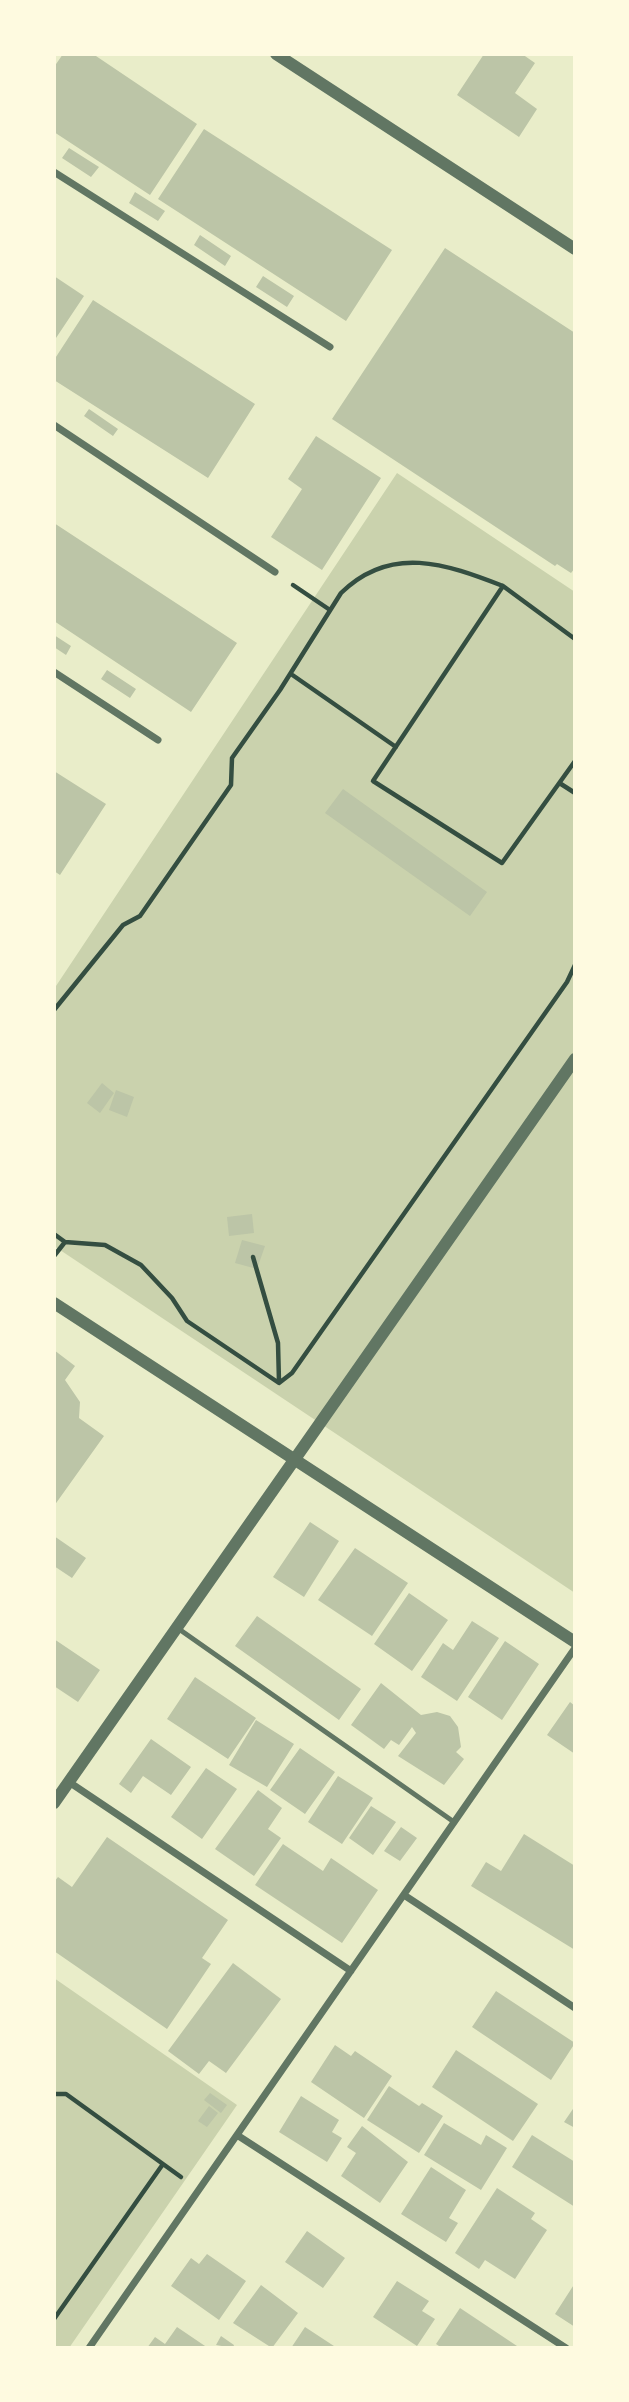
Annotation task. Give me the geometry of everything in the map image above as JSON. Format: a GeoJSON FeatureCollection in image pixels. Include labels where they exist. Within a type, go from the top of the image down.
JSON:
{"type":"FeatureCollection","features":[{"type":"Feature","properties":{"kind":"street"},"geometry":{"type":"LineString","coordinates":[[276,54],[575,249]]}},
{"type":"Feature","properties":{"kind":"street"},"geometry":{"type":"LineString","coordinates":[[54,172],[330,347]]}},
{"type":"Feature","properties":{"kind":"street"},"geometry":{"type":"LineString","coordinates":[[54,425],[275,572]]}},
{"type":"Feature","properties":{"kind":"street"},"geometry":{"type":"LineString","coordinates":[[54,672],[158,740]]}},
{"type":"Feature","properties":{"kind":"street"},"geometry":{"type":"LineString","coordinates":[[54,1803],[575,1059]]}},
{"type":"Feature","properties":{"kind":"street"},"geometry":{"type":"LineString","coordinates":[[54,1303],[575,1642]]}},
{"type":"Feature","properties":{"kind":"street"},"geometry":{"type":"LineString","coordinates":[[89,2348],[575,1648]]}},
{"type":"Feature","properties":{"kind":"street"},"geometry":{"type":"LineString","coordinates":[[69,1782],[351,1971]]}},
{"type":"Feature","properties":{"kind":"street"},"geometry":{"type":"LineString","coordinates":[[404,1895],[575,2008]]}},
{"type":"Feature","properties":{"kind":"street"},"geometry":{"type":"LineString","coordinates":[[237,2135],[566,2348]]}},
{"type":"Feature","properties":{"kind":"lane"},"geometry":{"type":"LineString","coordinates":[[176,1628],[454,1822]]}},
{"type":"Feature","properties":{"kind":"path"},"geometry":{"type":"LineString","coordinates":[[54,1010],[122,925],[140,916],[231,785],[232,758],[291,674],[330,610],[354,581],[381,565],[442,563],[503,586],[575,639]]}},
{"type":"Feature","properties":{"kind":"path"},"geometry":{"type":"LineString","coordinates":[[275,572],[330,610]]}},
{"type":"Feature","properties":{"kind":"path"},"geometry":{"type":"LineString","coordinates":[[503,586],[373,780],[502,863],[575,761]]}},
{"type":"Feature","properties":{"kind":"path"},"geometry":{"type":"LineString","coordinates":[[291,674],[396,747]]}},
{"type":"Feature","properties":{"kind":"path"},"geometry":{"type":"LineString","coordinates":[[561,783],[575,793]]}},
{"type":"Feature","properties":{"kind":"path"},"geometry":{"type":"LineString","coordinates":[[279,1383],[300,1362],[567,982],[575,965]]}},
{"type":"Feature","properties":{"kind":"path"},"geometry":{"type":"LineString","coordinates":[[54,1234],[65,1242],[105,1245],[141,1265],[172,1298],[187,1321],[279,1383]]}},
{"type":"Feature","properties":{"kind":"path"},"geometry":{"type":"LineString","coordinates":[[54,1256],[65,1242]]}},
{"type":"Feature","properties":{"kind":"path"},"geometry":{"type":"LineString","coordinates":[[253,1257],[278,1343],[279,1383]]}},
{"type":"Feature","properties":{"kind":"path"},"geometry":{"type":"LineString","coordinates":[[54,2094],[66,2094],[199,2190]]}},
{"type":"Feature","properties":{"kind":"path"},"geometry":{"type":"LineString","coordinates":[[54,2319],[163,2164]]}},
{"type":"Feature","properties":{"kind":"green space"},"geometry":{"type":"Polygon","coordinates":[[[397,473],[575,592],[575,1593],[54,1246],[54,989],[397,473]]]}},
{"type":"Feature","properties":{"kind":"green space"},"geometry":{"type":"Polygon","coordinates":[[[54,1978],[237,2105],[69,2348],[54,2348],[54,1978]]]}},
{"type":"Feature","properties":{"kind":"building"},"geometry":{"type":"Polygon","coordinates":[[[63,54],[93,54],[197,124],[150,195],[54,132],[54,67],[63,54]]]}},
{"type":"Feature","properties":{"kind":"building"},"geometry":{"type":"Polygon","coordinates":[[[484,54],[522,54],[535,63],[515,93],[537,109],[519,137],[457,95],[484,54]]]}},
{"type":"Feature","properties":{"kind":"building"},"geometry":{"type":"Polygon","coordinates":[[[204,129],[392,250],[346,321],[158,199],[204,129]]]}},
{"type":"Feature","properties":{"kind":"building"},"geometry":{"type":"Polygon","coordinates":[[[69,148],[99,167],[91,177],[62,158],[69,148]]]}},
{"type":"Feature","properties":{"kind":"building"},"geometry":{"type":"Polygon","coordinates":[[[135,192],[165,211],[158,221],[129,203],[135,192]]]}},
{"type":"Feature","properties":{"kind":"building"},"geometry":{"type":"Polygon","coordinates":[[[200,235],[231,256],[225,266],[194,245],[200,235]]]}},
{"type":"Feature","properties":{"kind":"building"},"geometry":{"type":"Polygon","coordinates":[[[445,248],[575,333],[575,568],[571,573],[557,564],[555,566],[332,419],[445,248]]]}},
{"type":"Feature","properties":{"kind":"building"},"geometry":{"type":"Polygon","coordinates":[[[54,276],[84,296],[54,341],[54,276]]]}},
{"type":"Feature","properties":{"kind":"building"},"geometry":{"type":"Polygon","coordinates":[[[263,276],[294,296],[287,307],[256,287],[263,276]]]}},
{"type":"Feature","properties":{"kind":"building"},"geometry":{"type":"Polygon","coordinates":[[[93,300],[255,404],[208,478],[54,380],[54,360],[93,300]]]}},
{"type":"Feature","properties":{"kind":"building"},"geometry":{"type":"Polygon","coordinates":[[[89,409],[118,429],[113,436],[84,416],[89,409]]]}},
{"type":"Feature","properties":{"kind":"building"},"geometry":{"type":"Polygon","coordinates":[[[316,436],[381,478],[322,570],[271,537],[302,489],[288,479],[316,436]]]}},
{"type":"Feature","properties":{"kind":"building"},"geometry":{"type":"Polygon","coordinates":[[[54,523],[237,643],[191,712],[54,621],[54,523]]]}},
{"type":"Feature","properties":{"kind":"building"},"geometry":{"type":"Polygon","coordinates":[[[54,635],[71,646],[66,655],[54,647],[54,635]]]}},
{"type":"Feature","properties":{"kind":"building"},"geometry":{"type":"Polygon","coordinates":[[[107,670],[136,689],[130,698],[101,679],[107,670]]]}},
{"type":"Feature","properties":{"kind":"building"},"geometry":{"type":"Polygon","coordinates":[[[54,771],[106,804],[60,875],[54,871],[54,771]]]}},
{"type":"Feature","properties":{"kind":"building"},"geometry":{"type":"Polygon","coordinates":[[[343,789],[487,892],[470,916],[325,813],[343,789]]]}},
{"type":"Feature","properties":{"kind":"building"},"geometry":{"type":"Polygon","coordinates":[[[102,1083],[114,1093],[100,1113],[87,1103],[102,1083]]]}},
{"type":"Feature","properties":{"kind":"building"},"geometry":{"type":"Polygon","coordinates":[[[116,1090],[134,1097],[127,1117],[109,1110],[116,1090]]]}},
{"type":"Feature","properties":{"kind":"building"},"geometry":{"type":"Polygon","coordinates":[[[252,1214],[254,1233],[229,1236],[227,1217],[252,1214]]]}},
{"type":"Feature","properties":{"kind":"building"},"geometry":{"type":"Polygon","coordinates":[[[242,1240],[265,1246],[257,1269],[235,1263],[242,1240]]]}},
{"type":"Feature","properties":{"kind":"building"},"geometry":{"type":"Polygon","coordinates":[[[54,1350],[75,1366],[65,1380],[80,1402],[79,1418],[104,1436],[54,1506],[54,1350]]]}},
{"type":"Feature","properties":{"kind":"building"},"geometry":{"type":"Polygon","coordinates":[[[310,1522],[339,1541],[304,1597],[273,1577],[310,1522]]]}},
{"type":"Feature","properties":{"kind":"building"},"geometry":{"type":"Polygon","coordinates":[[[54,1536],[86,1558],[72,1578],[54,1566],[54,1536]]]}},
{"type":"Feature","properties":{"kind":"building"},"geometry":{"type":"Polygon","coordinates":[[[355,1548],[408,1583],[372,1636],[318,1600],[355,1548]]]}},
{"type":"Feature","properties":{"kind":"building"},"geometry":{"type":"Polygon","coordinates":[[[409,1593],[448,1620],[412,1671],[374,1644],[409,1593]]]}},
{"type":"Feature","properties":{"kind":"building"},"geometry":{"type":"Polygon","coordinates":[[[257,1616],[361,1689],[339,1720],[235,1646],[257,1616]]]}},
{"type":"Feature","properties":{"kind":"building"},"geometry":{"type":"Polygon","coordinates":[[[472,1621],[499,1638],[457,1701],[421,1677],[443,1643],[453,1650],[472,1621]]]}},
{"type":"Feature","properties":{"kind":"building"},"geometry":{"type":"Polygon","coordinates":[[[54,1639],[100,1670],[78,1702],[54,1686],[54,1639]]]}},
{"type":"Feature","properties":{"kind":"building"},"geometry":{"type":"Polygon","coordinates":[[[505,1641],[539,1664],[502,1720],[468,1697],[505,1641]]]}},
{"type":"Feature","properties":{"kind":"building"},"geometry":{"type":"Polygon","coordinates":[[[195,1677],[256,1718],[228,1759],[167,1719],[195,1677]]]}},
{"type":"Feature","properties":{"kind":"building"},"geometry":{"type":"Polygon","coordinates":[[[381,1683],[421,1715],[437,1712],[450,1716],[458,1727],[461,1747],[456,1752],[464,1759],[444,1785],[398,1756],[416,1733],[412,1727],[399,1745],[391,1740],[384,1749],[351,1725],[381,1683]]]}},
{"type":"Feature","properties":{"kind":"building"},"geometry":{"type":"Polygon","coordinates":[[[570,1702],[575,1706],[575,1754],[547,1735],[570,1702]]]}},
{"type":"Feature","properties":{"kind":"building"},"geometry":{"type":"Polygon","coordinates":[[[256,1720],[294,1744],[267,1787],[229,1765],[256,1720]]]}},
{"type":"Feature","properties":{"kind":"building"},"geometry":{"type":"Polygon","coordinates":[[[151,1739],[191,1767],[171,1795],[143,1776],[131,1793],[119,1784],[151,1739]]]}},
{"type":"Feature","properties":{"kind":"building"},"geometry":{"type":"Polygon","coordinates":[[[300,1748],[335,1772],[305,1814],[270,1790],[300,1748]]]}},
{"type":"Feature","properties":{"kind":"building"},"geometry":{"type":"Polygon","coordinates":[[[206,1768],[237,1789],[202,1839],[171,1817],[206,1768]]]}},
{"type":"Feature","properties":{"kind":"building"},"geometry":{"type":"Polygon","coordinates":[[[338,1776],[373,1798],[342,1844],[308,1822],[338,1776]]]}},
{"type":"Feature","properties":{"kind":"building"},"geometry":{"type":"Polygon","coordinates":[[[258,1790],[282,1808],[268,1829],[281,1838],[254,1876],[215,1849],[258,1790]]]}},
{"type":"Feature","properties":{"kind":"building"},"geometry":{"type":"Polygon","coordinates":[[[371,1806],[396,1822],[373,1855],[349,1838],[371,1806]]]}},
{"type":"Feature","properties":{"kind":"building"},"geometry":{"type":"Polygon","coordinates":[[[401,1827],[417,1838],[400,1861],[384,1851],[401,1827]]]}},
{"type":"Feature","properties":{"kind":"building"},"geometry":{"type":"Polygon","coordinates":[[[524,1834],[575,1866],[575,1950],[471,1886],[486,1862],[501,1871],[524,1834]]]}},
{"type":"Feature","properties":{"kind":"building"},"geometry":{"type":"Polygon","coordinates":[[[107,1837],[228,1920],[202,1958],[211,1964],[167,2029],[54,1951],[54,1882],[58,1877],[72,1887],[107,1837]]]}},
{"type":"Feature","properties":{"kind":"building"},"geometry":{"type":"Polygon","coordinates":[[[283,1844],[323,1871],[331,1858],[378,1890],[342,1943],[255,1885],[283,1844]]]}},
{"type":"Feature","properties":{"kind":"building"},"geometry":{"type":"Polygon","coordinates":[[[233,1963],[281,1999],[226,2073],[209,2061],[199,2074],[168,2051],[233,1963]]]}},
{"type":"Feature","properties":{"kind":"building"},"geometry":{"type":"Polygon","coordinates":[[[496,1991],[575,2043],[551,2080],[472,2027],[496,1991]]]}},
{"type":"Feature","properties":{"kind":"building"},"geometry":{"type":"Polygon","coordinates":[[[335,2045],[351,2056],[355,2051],[392,2076],[364,2118],[311,2082],[335,2045]]]}},
{"type":"Feature","properties":{"kind":"building"},"geometry":{"type":"Polygon","coordinates":[[[456,2050],[538,2104],[513,2141],[432,2087],[456,2050]]]}},
{"type":"Feature","properties":{"kind":"building"},"geometry":{"type":"Polygon","coordinates":[[[389,2086],[419,2106],[422,2103],[443,2116],[419,2153],[367,2120],[389,2086]]]}},
{"type":"Feature","properties":{"kind":"building"},"geometry":{"type":"Polygon","coordinates":[[[210,2093],[227,2105],[221,2113],[204,2100],[210,2093]]]}},
{"type":"Feature","properties":{"kind":"building"},"geometry":{"type":"Polygon","coordinates":[[[301,2096],[339,2120],[332,2132],[342,2138],[327,2162],[279,2132],[301,2096]]]}},
{"type":"Feature","properties":{"kind":"building"},"geometry":{"type":"Polygon","coordinates":[[[209,2106],[218,2113],[207,2127],[198,2121],[209,2106]]]}},
{"type":"Feature","properties":{"kind":"building"},"geometry":{"type":"Polygon","coordinates":[[[575,2106],[575,2128],[564,2122],[575,2106]]]}},
{"type":"Feature","properties":{"kind":"building"},"geometry":{"type":"Polygon","coordinates":[[[444,2123],[481,2145],[486,2135],[507,2148],[481,2190],[424,2155],[444,2123]]]}},
{"type":"Feature","properties":{"kind":"building"},"geometry":{"type":"Polygon","coordinates":[[[362,2126],[408,2162],[380,2203],[341,2176],[356,2153],[347,2147],[362,2126]]]}},
{"type":"Feature","properties":{"kind":"building"},"geometry":{"type":"Polygon","coordinates":[[[532,2135],[575,2162],[575,2207],[512,2167],[532,2135]]]}},
{"type":"Feature","properties":{"kind":"building"},"geometry":{"type":"Polygon","coordinates":[[[431,2167],[466,2190],[449,2218],[458,2223],[446,2242],[401,2214],[431,2167]]]}},
{"type":"Feature","properties":{"kind":"building"},"geometry":{"type":"Polygon","coordinates":[[[497,2188],[535,2213],[531,2219],[547,2230],[515,2279],[485,2260],[479,2269],[455,2253],[497,2188]]]}},
{"type":"Feature","properties":{"kind":"building"},"geometry":{"type":"Polygon","coordinates":[[[307,2231],[345,2258],[323,2288],[285,2262],[307,2231]]]}},
{"type":"Feature","properties":{"kind":"building"},"geometry":{"type":"Polygon","coordinates":[[[207,2254],[246,2281],[219,2320],[171,2286],[191,2258],[199,2264],[207,2254]]]}},
{"type":"Feature","properties":{"kind":"building"},"geometry":{"type":"Polygon","coordinates":[[[397,2281],[429,2301],[422,2311],[435,2319],[417,2346],[373,2317],[397,2281]]]}},
{"type":"Feature","properties":{"kind":"building"},"geometry":{"type":"Polygon","coordinates":[[[575,2283],[575,2327],[555,2314],[575,2283]]]}},
{"type":"Feature","properties":{"kind":"building"},"geometry":{"type":"Polygon","coordinates":[[[261,2285],[298,2313],[272,2348],[233,2323],[261,2285]]]}},
{"type":"Feature","properties":{"kind":"building"},"geometry":{"type":"Polygon","coordinates":[[[460,2308],[520,2348],[442,2348],[436,2344],[460,2308]]]}},
{"type":"Feature","properties":{"kind":"building"},"geometry":{"type":"Polygon","coordinates":[[[177,2327],[208,2348],[147,2348],[155,2337],[165,2344],[177,2327]]]}},
{"type":"Feature","properties":{"kind":"building"},"geometry":{"type":"Polygon","coordinates":[[[305,2327],[337,2348],[291,2348],[305,2327]]]}},
{"type":"Feature","properties":{"kind":"building"},"geometry":{"type":"Polygon","coordinates":[[[221,2336],[234,2345],[233,2348],[216,2345],[221,2336]]]}}]}
